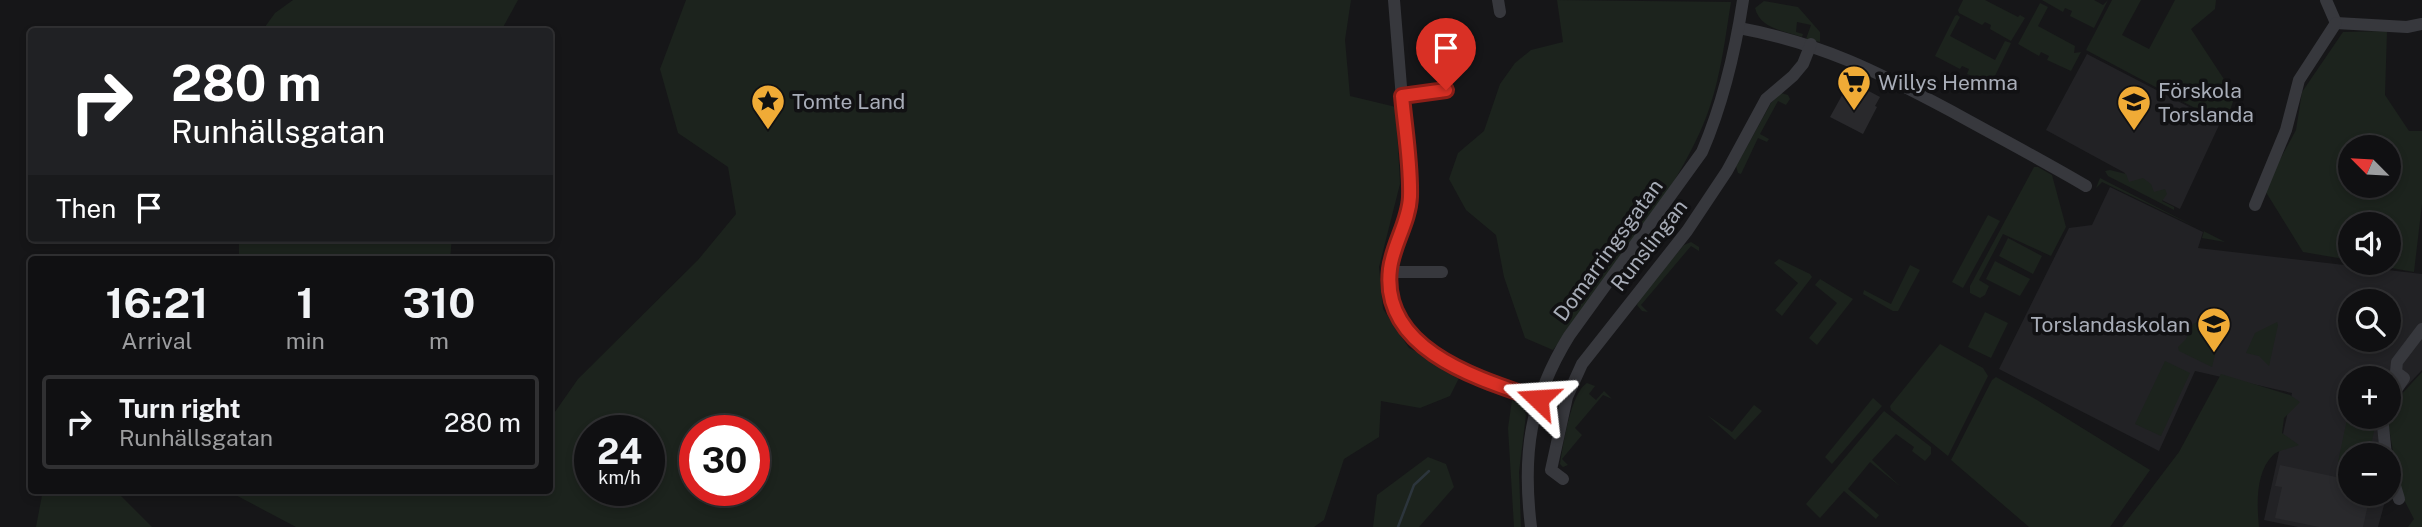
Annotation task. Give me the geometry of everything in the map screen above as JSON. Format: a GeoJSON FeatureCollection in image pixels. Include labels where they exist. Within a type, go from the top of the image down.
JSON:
{"type":"FeatureCollection","features":[{"type":"Feature","properties":{"kind":"street"},"geometry":{"type":"LineString","coordinates":[[1394,0],[1410,198],[1390,272],[1394,303],[1400,319],[1430,352],[1473,375],[1538,399]]}},
{"type":"Feature","properties":{"kind":"street","name":"Domarringsgatan"},"geometry":{"type":"LineString","coordinates":[[1531,527],[1528,460],[1538,399],[1552,365],[1569,336],[1702,152],[1715,122],[1730,71],[1743,0]]}},
{"type":"Feature","properties":{"kind":"street"},"geometry":{"type":"LineString","coordinates":[[2326,0],[2336,23]]}},
{"type":"Feature","properties":{"kind":"street"},"geometry":{"type":"LineString","coordinates":[[2336,23],[2407,27],[2422,24]]}},
{"type":"Feature","properties":{"kind":"street"},"geometry":{"type":"LineString","coordinates":[[2255,205],[2286,130],[2299,80],[2336,23]]}},
{"type":"Feature","properties":{"kind":"street"},"geometry":{"type":"LineString","coordinates":[[1738,28],[1781,36],[1838,54],[1912,90],[2086,186]]}},
{"type":"Feature","properties":{"kind":"street","name":"Runslingan"},"geometry":{"type":"LineString","coordinates":[[1563,479],[1551,470],[1553,454],[1567,397],[1582,364],[1687,231],[1727,171],[1766,99],[1798,70],[1811,44]]}},
{"type":"Feature","properties":{"kind":"street"},"geometry":{"type":"LineString","coordinates":[[1402,96],[1446,90]]}},
{"type":"Feature","properties":{"kind":"street"},"geometry":{"type":"LineString","coordinates":[[1390,272],[1442,272]]}},
{"type":"Feature","properties":{"kind":"street"},"geometry":{"type":"LineString","coordinates":[[2397,366],[2422,329]]}},
{"type":"Feature","properties":{"kind":"shaded area"},"geometry":{"type":"Polygon","coordinates":[[[293,0],[518,0],[503,28],[264,28],[275,13],[293,0]]]}},
{"type":"Feature","properties":{"kind":"shaded area"},"geometry":{"type":"Polygon","coordinates":[[[686,0],[1351,0],[1345,40],[1350,96],[1396,107],[1400,184],[1379,267],[1383,309],[1409,348],[1461,374],[1450,396],[1420,408],[1381,401],[1379,437],[1344,459],[1324,520],[1314,527],[296,527],[234,494],[553,494],[553,415],[578,379],[698,260],[736,214],[728,167],[678,133],[660,69],[686,0]]]}},
{"type":"Feature","properties":{"kind":"shaded area"},"geometry":{"type":"Polygon","coordinates":[[[1557,0],[1731,2],[1712,101],[1686,161],[1632,244],[1553,350],[1525,338],[1504,277],[1496,235],[1466,210],[1449,179],[1458,153],[1484,131],[1500,84],[1515,63],[1531,50],[1563,42],[1557,0]]]}},
{"type":"Feature","properties":{"kind":"shaded area"},"geometry":{"type":"Polygon","coordinates":[[[1963,0],[1985,0],[2025,18],[2011,41],[1990,29],[1991,25],[1985,22],[1982,25],[1959,13],[1963,0]]]}},
{"type":"Feature","properties":{"kind":"shaded area"},"geometry":{"type":"Polygon","coordinates":[[[2042,0],[2094,0],[2103,5],[2108,0],[2094,28],[2070,16],[2072,11],[2065,8],[2063,12],[2042,0]]]}},
{"type":"Feature","properties":{"kind":"shaded area"},"geometry":{"type":"Polygon","coordinates":[[[2112,0],[2141,0],[2122,35],[2149,49],[2175,0],[2216,0],[2215,9],[2191,29],[2235,96],[2225,124],[2086,50],[2112,0]]]}},
{"type":"Feature","properties":{"kind":"shaded area"},"geometry":{"type":"Polygon","coordinates":[[[1764,1],[1798,7],[1820,32],[1820,42],[1806,39],[1811,25],[1797,22],[1796,32],[1803,34],[1802,37],[1781,31],[1762,21],[1755,8],[1764,1]]]}},
{"type":"Feature","properties":{"kind":"shaded area"},"geometry":{"type":"Polygon","coordinates":[[[2040,3],[2048,7],[2038,26],[2075,46],[2074,53],[2081,52],[2071,71],[2047,60],[2049,56],[2041,52],[2039,56],[2018,44],[2040,3]]]}},
{"type":"Feature","properties":{"kind":"shaded area"},"geometry":{"type":"Polygon","coordinates":[[[1957,15],[1960,17],[1950,36],[1995,60],[2005,41],[2011,43],[1991,84],[1967,74],[1969,69],[1962,66],[1960,69],[1935,56],[1957,15]]]}},
{"type":"Feature","properties":{"kind":"shaded area"},"geometry":{"type":"Polygon","coordinates":[[[2387,31],[2385,95],[2409,131],[2422,131],[2422,204],[2414,272],[2401,270],[2401,212],[2338,212],[2338,258],[2303,252],[2264,189],[2296,130],[2302,92],[2343,32],[2387,31]]]}},
{"type":"Feature","properties":{"kind":"shaded area","name":"Förskola Torslanda"},"geometry":{"type":"Polygon","coordinates":[[[2087,54],[2220,123],[2180,209],[2122,180],[2125,173],[2046,130],[2087,54]]]}},
{"type":"Feature","properties":{"kind":"shaded area"},"geometry":{"type":"Polygon","coordinates":[[[1781,93],[1788,95],[1790,99],[1786,105],[1778,101],[1760,134],[1769,139],[1767,142],[1758,138],[1741,174],[1738,173],[1736,166],[1771,103],[1781,93]]]}},
{"type":"Feature","properties":{"kind":"shaded area"},"geometry":{"type":"Polygon","coordinates":[[[2034,167],[2052,175],[2066,227],[2051,256],[2003,234],[1979,280],[1989,286],[1985,295],[1980,298],[1970,293],[1970,286],[2034,167]]]}},
{"type":"Feature","properties":{"kind":"shaded area"},"geometry":{"type":"Polygon","coordinates":[[[2105,171],[2126,174],[2129,182],[2143,178],[2151,184],[2154,192],[2165,189],[2167,194],[2162,201],[2174,207],[2174,210],[2108,176],[2105,171]]]}},
{"type":"Feature","properties":{"kind":"shaded area"},"geometry":{"type":"Polygon","coordinates":[[[2100,178],[2196,227],[2102,182],[2096,188],[2100,178]]]}},
{"type":"Feature","properties":{"kind":"shaded area","name":"Torslandaskolan"},"geometry":{"type":"Polygon","coordinates":[[[2110,187],[2203,232],[2198,248],[2338,264],[2338,275],[2401,275],[2401,272],[2422,274],[2422,370],[2401,392],[2401,366],[2338,366],[2338,429],[2389,429],[2388,443],[2338,443],[2338,506],[2384,506],[2378,527],[2298,527],[2264,520],[2292,393],[2195,371],[2159,451],[1999,369],[2069,228],[2092,225],[2110,187]]]}},
{"type":"Feature","properties":{"kind":"shaded area"},"geometry":{"type":"Polygon","coordinates":[[[1988,215],[2000,221],[1963,288],[1952,282],[1988,215]]]}},
{"type":"Feature","properties":{"kind":"shaded area"},"geometry":{"type":"Polygon","coordinates":[[[2204,231],[2225,242],[2202,238],[2204,231]]]}},
{"type":"Feature","properties":{"kind":"shaded area"},"geometry":{"type":"Polygon","coordinates":[[[2008,238],[2042,256],[2033,274],[1999,256],[2008,238]]]}},
{"type":"Feature","properties":{"kind":"shaded area"},"geometry":{"type":"Polygon","coordinates":[[[239,242],[452,242],[450,256],[239,256],[239,242]]]}},
{"type":"Feature","properties":{"kind":"shaded area"},"geometry":{"type":"Polygon","coordinates":[[[1691,242],[1699,247],[1699,251],[1691,246],[1641,305],[1648,312],[1642,311],[1637,305],[1640,297],[1684,245],[1691,242]]]}},
{"type":"Feature","properties":{"kind":"shaded area"},"geometry":{"type":"Polygon","coordinates":[[[1779,259],[1812,277],[1782,316],[1775,310],[1798,283],[1774,263],[1779,259]]]}},
{"type":"Feature","properties":{"kind":"shaded area"},"geometry":{"type":"Polygon","coordinates":[[[1995,261],[2030,279],[2020,296],[1986,279],[1995,261]]]}},
{"type":"Feature","properties":{"kind":"shaded area"},"geometry":{"type":"Polygon","coordinates":[[[1910,265],[1920,270],[1898,311],[1893,311],[1863,294],[1864,290],[1891,304],[1910,265]]]}},
{"type":"Feature","properties":{"kind":"shaded area"},"geometry":{"type":"Polygon","coordinates":[[[1820,279],[1853,299],[1817,345],[1809,338],[1837,303],[1815,285],[1820,279]]]}},
{"type":"Feature","properties":{"kind":"shaded area"},"geometry":{"type":"Polygon","coordinates":[[[2221,311],[2221,330],[2212,367],[2179,351],[2178,347],[2186,339],[2193,324],[2221,311]]]}},
{"type":"Feature","properties":{"kind":"shaded area"},"geometry":{"type":"Polygon","coordinates":[[[1985,312],[2008,323],[1991,358],[1968,347],[1985,312]]]}},
{"type":"Feature","properties":{"kind":"shaded area"},"geometry":{"type":"Polygon","coordinates":[[[2277,322],[2269,366],[2259,356],[2246,353],[2255,333],[2277,322]]]}},
{"type":"Feature","properties":{"kind":"shaded area"},"geometry":{"type":"Polygon","coordinates":[[[1940,344],[1983,368],[1988,376],[1948,456],[1891,410],[1890,406],[1940,344]]]}},
{"type":"Feature","properties":{"kind":"shaded area"},"geometry":{"type":"Polygon","coordinates":[[[2165,361],[2190,373],[2161,436],[2135,424],[2165,361]]]}},
{"type":"Feature","properties":{"kind":"shaded area"},"geometry":{"type":"Polygon","coordinates":[[[2422,372],[2422,527],[2408,527],[2414,519],[2401,494],[2401,443],[2392,443],[2389,429],[2401,429],[2401,395],[2422,372]]]}},
{"type":"Feature","properties":{"kind":"shaded area"},"geometry":{"type":"Polygon","coordinates":[[[2221,374],[2290,395],[2300,402],[2284,418],[2282,433],[2299,445],[2275,453],[2267,462],[2260,480],[2259,527],[2122,527],[2179,452],[2221,374]]]}},
{"type":"Feature","properties":{"kind":"shaded area"},"geometry":{"type":"Polygon","coordinates":[[[1996,377],[2150,470],[2110,527],[2029,527],[1951,460],[1996,377]]]}},
{"type":"Feature","properties":{"kind":"shaded area"},"geometry":{"type":"Polygon","coordinates":[[[1587,383],[1595,386],[1589,394],[1596,400],[1604,391],[1612,399],[1603,395],[1575,428],[1582,435],[1562,459],[1568,465],[1563,467],[1560,464],[1572,408],[1581,388],[1587,383]]]}},
{"type":"Feature","properties":{"kind":"shaded area"},"geometry":{"type":"Polygon","coordinates":[[[1873,398],[1882,406],[1832,464],[1825,457],[1873,398]]]}},
{"type":"Feature","properties":{"kind":"shaded area"},"geometry":{"type":"Polygon","coordinates":[[[1512,400],[1523,407],[1526,415],[1519,472],[1521,527],[1514,527],[1508,428],[1512,400]]]}},
{"type":"Feature","properties":{"kind":"shaded area"},"geometry":{"type":"Polygon","coordinates":[[[1754,405],[1762,411],[1735,440],[1707,415],[1732,432],[1754,405]]]}},
{"type":"Feature","properties":{"kind":"shaded area"},"geometry":{"type":"Polygon","coordinates":[[[1884,411],[1931,447],[1931,454],[1925,461],[1912,451],[1914,447],[1896,434],[1872,460],[1901,487],[1870,462],[1848,489],[1879,515],[1876,519],[1844,491],[1820,518],[1806,504],[1884,411]]]}},
{"type":"Feature","properties":{"kind":"shaded area"},"geometry":{"type":"Polygon","coordinates":[[[2345,429],[2374,429],[2372,443],[2342,443],[2345,429]]]}},
{"type":"Feature","properties":{"kind":"shaded area"},"geometry":{"type":"Polygon","coordinates":[[[1428,457],[1446,464],[1454,487],[1419,527],[1373,527],[1377,495],[1428,457]]]}},
{"type":"Feature","properties":{"kind":"shaded area"},"geometry":{"type":"Polygon","coordinates":[[[42,494],[119,494],[152,527],[36,527],[42,494]]]}},
{"type":"Feature","properties":{"kind":"building","name":"Willys Hemma"},"geometry":{"type":"Polygon","coordinates":[[[1850,81],[1880,97],[1863,134],[1830,117],[1850,81]]]}},
{"type":"Feature","properties":{"kind":"building"},"geometry":{"type":"Polygon","coordinates":[[[2280,465],[2338,477],[2338,506],[2368,506],[2363,527],[2319,527],[2275,518],[2282,487],[2275,486],[2280,465]]]}},
{"type":"Feature","properties":{"kind":"waterway"},"geometry":{"type":"LineString","coordinates":[[1398,527],[1414,485],[1429,471]]}},
{"type":"Feature","properties":{"kind":"place","name":"Willys Hemma"},"geometry":{"type":"Point","coordinates":[1854,112]}},
{"type":"Feature","properties":{"kind":"place","name":"Tomte Land"},"geometry":{"type":"Point","coordinates":[768,131]}},
{"type":"Feature","properties":{"kind":"place","name":"Förskola Torslanda"},"geometry":{"type":"Point","coordinates":[2134,132]}},
{"type":"Feature","properties":{"kind":"place","name":"Torslandaskolan"},"geometry":{"type":"Point","coordinates":[2214,354]}},
{"type":"Feature","properties":{"kind":"route"},"geometry":{"type":"LineString","coordinates":[[1446,90],[1402,96],[1410,198],[1390,272],[1394,303],[1404,326],[1430,352],[1473,375],[1538,399]]}}]}
